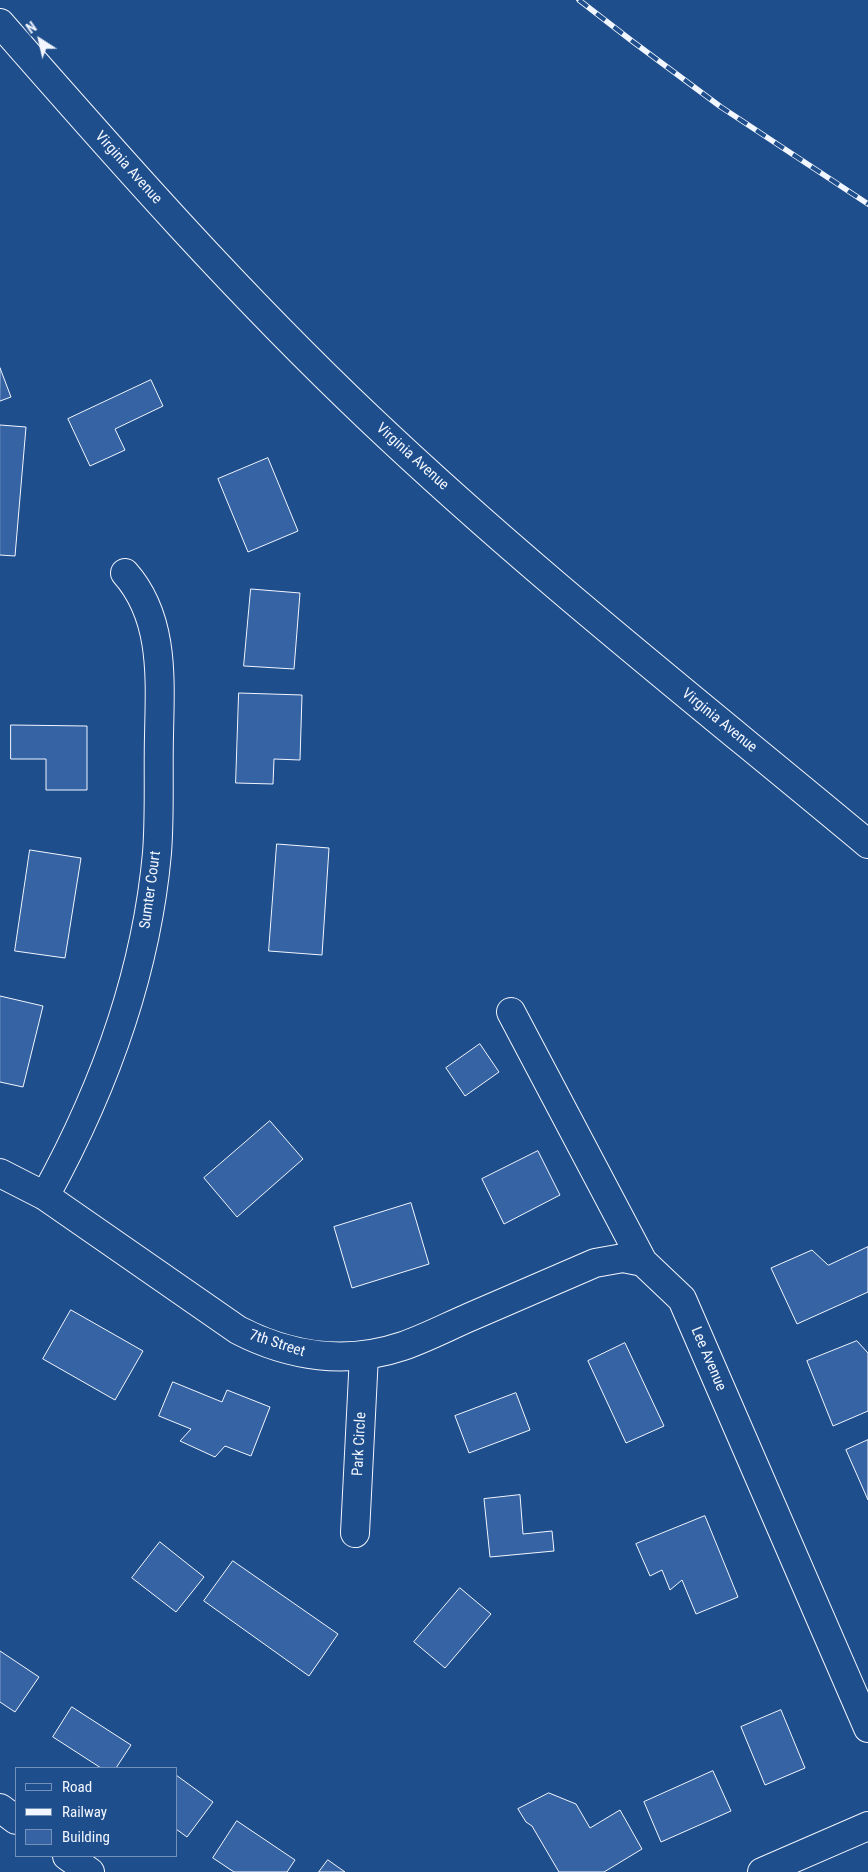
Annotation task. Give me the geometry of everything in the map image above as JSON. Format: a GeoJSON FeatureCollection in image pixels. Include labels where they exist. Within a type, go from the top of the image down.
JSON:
{"type":"FeatureCollection","features":[{"type":"Feature","properties":{"kind":"street","name":"Virginia Avenue"},"geometry":{"type":"LineString","coordinates":[[0,23],[87,122],[232,281],[368,417],[598,622],[868,844]]}},
{"type":"Feature","properties":{"kind":"street","name":"Sumter Court"},"geometry":{"type":"LineString","coordinates":[[45,1196],[89,1111],[107,1067],[131,992],[151,899],[157,852],[160,667],[152,624],[138,591],[125,573]]}},
{"type":"Feature","properties":{"kind":"street","name":"Lee Avenue"},"geometry":{"type":"LineString","coordinates":[[511,1012],[644,1262],[682,1298],[868,1728]]}},
{"type":"Feature","properties":{"kind":"street","name":"7th Street"},"geometry":{"type":"LineString","coordinates":[[0,1172],[45,1196],[225,1321],[255,1338],[281,1348],[314,1355],[337,1357],[384,1352],[415,1342],[596,1264],[623,1258],[644,1262]]}},
{"type":"Feature","properties":{"kind":"street","name":"Park Circle"},"geometry":{"type":"LineString","coordinates":[[355,1533],[364,1355]]}},
{"type":"Feature","properties":{"kind":"street"},"geometry":{"type":"LineString","coordinates":[[0,1808],[15,1819]]}},
{"type":"Feature","properties":{"kind":"street"},"geometry":{"type":"LineString","coordinates":[[762,1872],[868,1826]]}},
{"type":"Feature","properties":{"kind":"street"},"geometry":{"type":"LineString","coordinates":[[68,1857],[90,1872]]}},
{"type":"Feature","properties":{"kind":"building"},"geometry":{"type":"Polygon","coordinates":[[[0,368],[11,397],[0,401],[0,368]]]}},
{"type":"Feature","properties":{"kind":"building"},"geometry":{"type":"Polygon","coordinates":[[[151,380],[163,406],[115,429],[125,450],[90,466],[68,419],[151,380]]]}},
{"type":"Feature","properties":{"kind":"building"},"geometry":{"type":"Polygon","coordinates":[[[0,425],[26,427],[15,556],[0,555],[0,425]]]}},
{"type":"Feature","properties":{"kind":"building"},"geometry":{"type":"Polygon","coordinates":[[[268,458],[298,531],[248,552],[218,479],[268,458]]]}},
{"type":"Feature","properties":{"kind":"building"},"geometry":{"type":"Polygon","coordinates":[[[251,589],[300,593],[294,669],[244,666],[251,589]]]}},
{"type":"Feature","properties":{"kind":"building"},"geometry":{"type":"Polygon","coordinates":[[[239,693],[302,695],[300,760],[274,759],[273,784],[236,783],[239,693]]]}},
{"type":"Feature","properties":{"kind":"building"},"geometry":{"type":"Polygon","coordinates":[[[11,725],[87,726],[87,790],[46,790],[46,759],[11,759],[11,725]]]}},
{"type":"Feature","properties":{"kind":"building"},"geometry":{"type":"Polygon","coordinates":[[[277,844],[329,848],[322,955],[269,951],[277,844]]]}},
{"type":"Feature","properties":{"kind":"building"},"geometry":{"type":"Polygon","coordinates":[[[30,850],[81,858],[65,958],[15,951],[30,850]]]}},
{"type":"Feature","properties":{"kind":"building"},"geometry":{"type":"Polygon","coordinates":[[[0,996],[43,1006],[23,1087],[0,1082],[0,996]]]}},
{"type":"Feature","properties":{"kind":"building"},"geometry":{"type":"Polygon","coordinates":[[[480,1044],[499,1072],[465,1096],[446,1068],[480,1044]]]}},
{"type":"Feature","properties":{"kind":"building"},"geometry":{"type":"Polygon","coordinates":[[[270,1121],[303,1159],[237,1217],[204,1178],[270,1121]]]}},
{"type":"Feature","properties":{"kind":"building"},"geometry":{"type":"Polygon","coordinates":[[[538,1151],[560,1195],[504,1224],[482,1179],[538,1151]]]}},
{"type":"Feature","properties":{"kind":"building"},"geometry":{"type":"Polygon","coordinates":[[[411,1203],[429,1264],[352,1288],[334,1227],[411,1203]]]}},
{"type":"Feature","properties":{"kind":"building"},"geometry":{"type":"Polygon","coordinates":[[[868,1247],[868,1292],[797,1324],[771,1268],[812,1250],[828,1265],[868,1247]]]}},
{"type":"Feature","properties":{"kind":"building"},"geometry":{"type":"Polygon","coordinates":[[[71,1310],[143,1351],[115,1400],[43,1359],[71,1310]]]}},
{"type":"Feature","properties":{"kind":"building"},"geometry":{"type":"Polygon","coordinates":[[[857,1341],[868,1353],[868,1411],[833,1426],[807,1361],[857,1341]]]}},
{"type":"Feature","properties":{"kind":"building"},"geometry":{"type":"Polygon","coordinates":[[[625,1343],[664,1426],[626,1443],[588,1361],[625,1343]]]}},
{"type":"Feature","properties":{"kind":"building"},"geometry":{"type":"Polygon","coordinates":[[[173,1382],[222,1402],[227,1390],[270,1407],[251,1456],[225,1446],[215,1457],[180,1441],[191,1429],[159,1416],[173,1382]]]}},
{"type":"Feature","properties":{"kind":"building"},"geometry":{"type":"Polygon","coordinates":[[[516,1393],[530,1430],[469,1453],[455,1416],[516,1393]]]}},
{"type":"Feature","properties":{"kind":"building"},"geometry":{"type":"Polygon","coordinates":[[[868,1440],[868,1500],[846,1450],[868,1440]]]}},
{"type":"Feature","properties":{"kind":"building"},"geometry":{"type":"Polygon","coordinates":[[[520,1495],[523,1534],[552,1531],[554,1551],[490,1557],[484,1499],[520,1495]]]}},
{"type":"Feature","properties":{"kind":"building"},"geometry":{"type":"Polygon","coordinates":[[[705,1516],[738,1597],[696,1614],[682,1580],[670,1590],[662,1570],[650,1576],[636,1544],[705,1516]]]}},
{"type":"Feature","properties":{"kind":"building"},"geometry":{"type":"Polygon","coordinates":[[[160,1542],[204,1577],[176,1612],[132,1578],[160,1542]]]}},
{"type":"Feature","properties":{"kind":"building"},"geometry":{"type":"Polygon","coordinates":[[[233,1561],[338,1634],[309,1676],[204,1601],[233,1561]]]}},
{"type":"Feature","properties":{"kind":"building"},"geometry":{"type":"Polygon","coordinates":[[[460,1588],[491,1614],[445,1668],[414,1642],[460,1588]]]}},
{"type":"Feature","properties":{"kind":"building"},"geometry":{"type":"Polygon","coordinates":[[[0,1651],[39,1677],[15,1712],[0,1702],[0,1651]]]}},
{"type":"Feature","properties":{"kind":"building"},"geometry":{"type":"Polygon","coordinates":[[[72,1707],[131,1745],[117,1767],[99,1767],[53,1737],[72,1707]]]}},
{"type":"Feature","properties":{"kind":"building"},"geometry":{"type":"Polygon","coordinates":[[[781,1710],[805,1768],[765,1785],[741,1727],[781,1710]]]}},
{"type":"Feature","properties":{"kind":"building"},"geometry":{"type":"Polygon","coordinates":[[[713,1771],[731,1811],[661,1842],[644,1802],[713,1771]]]}},
{"type":"Feature","properties":{"kind":"building"},"geometry":{"type":"Polygon","coordinates":[[[178,1776],[213,1802],[187,1837],[178,1830],[178,1776]]]}},
{"type":"Feature","properties":{"kind":"building"},"geometry":{"type":"Polygon","coordinates":[[[549,1793],[576,1804],[590,1828],[620,1810],[642,1849],[604,1872],[559,1872],[532,1826],[526,1822],[518,1809],[549,1793]]]}},
{"type":"Feature","properties":{"kind":"building"},"geometry":{"type":"Polygon","coordinates":[[[237,1821],[295,1860],[287,1872],[234,1872],[213,1858],[237,1821]]]}},
{"type":"Feature","properties":{"kind":"building"},"geometry":{"type":"Polygon","coordinates":[[[328,1860],[345,1872],[319,1872],[328,1860]]]}},
{"type":"Feature","properties":{"kind":"railway"},"geometry":{"type":"LineString","coordinates":[[579,0],[721,107],[868,204]]}}]}
